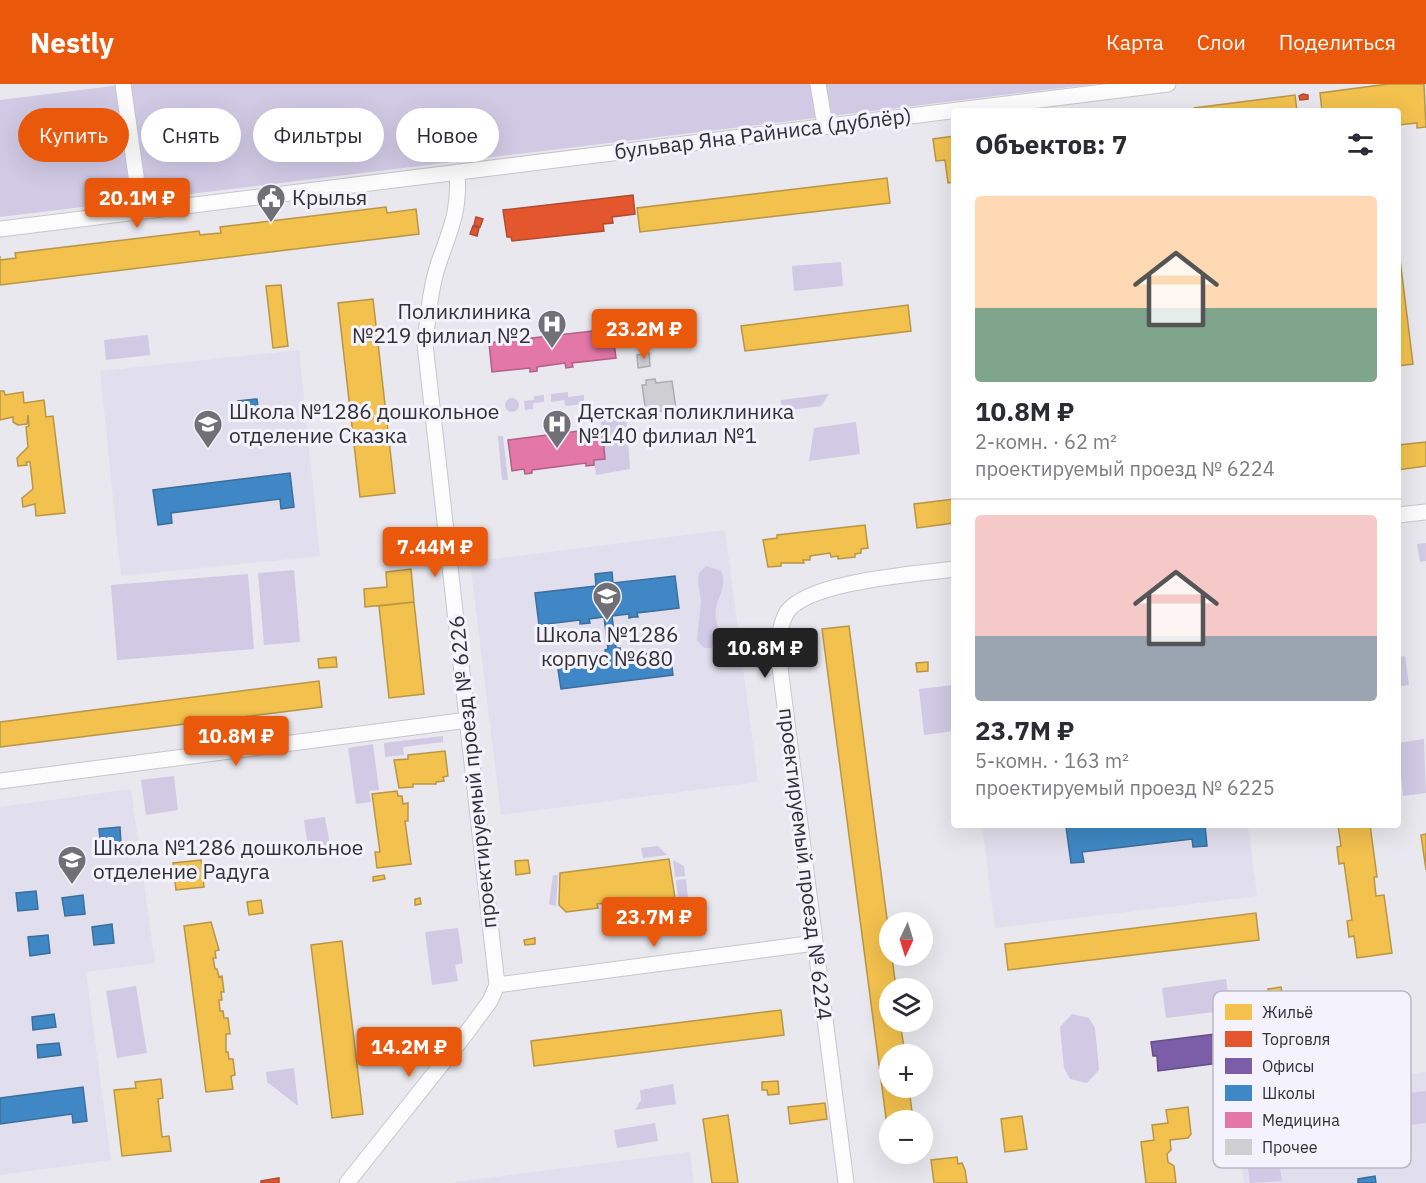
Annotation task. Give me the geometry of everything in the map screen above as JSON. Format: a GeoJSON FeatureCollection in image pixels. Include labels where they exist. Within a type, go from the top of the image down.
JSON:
{"type":"FeatureCollection","features":[{"type":"Feature","properties":{"kind":"street"},"geometry":{"type":"LineString","coordinates":[[123,84],[141,211]]}},
{"type":"Feature","properties":{"kind":"street"},"geometry":{"type":"LineString","coordinates":[[818,84],[825,126]]}},
{"type":"Feature","properties":{"kind":"street","name":"бульвар Яна Райниса (дублёр)"},"geometry":{"type":"LineString","coordinates":[[972,108],[1168,84]]}},
{"type":"Feature","properties":{"kind":"street","name":"бульвар Яна Райниса (дублёр)"},"geometry":{"type":"LineString","coordinates":[[0,229],[951,111]]}},
{"type":"Feature","properties":{"kind":"street","name":"проектируемый проезд № 6226"},"geometry":{"type":"LineString","coordinates":[[457,172],[459,198],[456,215],[434,281],[428,307],[425,344],[496,985]]}},
{"type":"Feature","properties":{"kind":"street"},"geometry":{"type":"LineString","coordinates":[[1401,515],[1426,512]]}},
{"type":"Feature","properties":{"kind":"street","name":"проектируемый проезд № 6224"},"geometry":{"type":"LineString","coordinates":[[846,1183],[778,652],[780,631],[788,611],[827,588],[951,570]]}},
{"type":"Feature","properties":{"kind":"street"},"geometry":{"type":"LineString","coordinates":[[0,781],[468,720]]}},
{"type":"Feature","properties":{"kind":"street"},"geometry":{"type":"LineString","coordinates":[[347,1183],[465,1035],[495,993],[496,985],[815,943]]}},
{"type":"Feature","properties":{"kind":"shaded area"},"geometry":{"type":"Polygon","coordinates":[[[129,84],[1095,84],[499,156],[499,108],[396,108],[396,162],[453,162],[0,217],[0,100],[129,84]]]}},
{"type":"Feature","properties":{"kind":"shaded area"},"geometry":{"type":"Polygon","coordinates":[[[841,262],[843,286],[794,291],[792,266],[841,262]]]}},
{"type":"Feature","properties":{"kind":"shaded area"},"geometry":{"type":"Polygon","coordinates":[[[148,335],[150,355],[106,360],[104,340],[148,335]]]}},
{"type":"Feature","properties":{"kind":"shaded area","name":"Школа №1286 дошкольное отделение Сказка"},"geometry":{"type":"Polygon","coordinates":[[[299,350],[320,556],[121,576],[100,371],[299,350]]]}},
{"type":"Feature","properties":{"kind":"shaded area"},"geometry":{"type":"Polygon","coordinates":[[[568,392],[568,397],[584,395],[584,404],[565,406],[564,400],[551,402],[551,394],[568,392]]]}},
{"type":"Feature","properties":{"kind":"shaded area"},"geometry":{"type":"Polygon","coordinates":[[[829,394],[821,406],[782,411],[781,400],[829,394]]]}},
{"type":"Feature","properties":{"kind":"shaded area"},"geometry":{"type":"Polygon","coordinates":[[[544,395],[544,402],[533,403],[533,409],[525,410],[524,401],[534,400],[534,396],[544,395]]]}},
{"type":"Feature","properties":{"kind":"shaded area"},"geometry":{"type":"Polygon","coordinates":[[[509,398],[515,398],[519,405],[515,412],[509,412],[505,408],[505,402],[509,398]]]}},
{"type":"Feature","properties":{"kind":"shaded area"},"geometry":{"type":"Polygon","coordinates":[[[626,413],[630,469],[596,475],[594,460],[605,458],[600,416],[626,413]]]}},
{"type":"Feature","properties":{"kind":"shaded area"},"geometry":{"type":"Polygon","coordinates":[[[856,422],[860,454],[809,461],[814,428],[856,422]]]}},
{"type":"Feature","properties":{"kind":"shaded area"},"geometry":{"type":"Polygon","coordinates":[[[498,436],[503,436],[508,480],[502,480],[498,436]]]}},
{"type":"Feature","properties":{"kind":"shaded area","name":"Школа №1286 корпус №680"},"geometry":{"type":"Polygon","coordinates":[[[725,530],[758,782],[501,815],[470,562],[725,530]]]}},
{"type":"Feature","properties":{"kind":"shaded area"},"geometry":{"type":"Polygon","coordinates":[[[1426,543],[1426,561],[1420,562],[1417,544],[1426,543]]]}},
{"type":"Feature","properties":{"kind":"shaded area"},"geometry":{"type":"Polygon","coordinates":[[[706,566],[721,571],[723,576],[716,612],[719,636],[711,648],[704,648],[697,640],[701,602],[698,581],[699,573],[706,566]]]}},
{"type":"Feature","properties":{"kind":"shaded area"},"geometry":{"type":"Polygon","coordinates":[[[294,570],[300,642],[264,645],[258,573],[294,570]]]}},
{"type":"Feature","properties":{"kind":"shaded area"},"geometry":{"type":"Polygon","coordinates":[[[248,574],[254,649],[117,660],[111,585],[248,574]]]}},
{"type":"Feature","properties":{"kind":"shaded area"},"geometry":{"type":"Polygon","coordinates":[[[1405,656],[1409,685],[1401,686],[1401,657],[1405,656]]]}},
{"type":"Feature","properties":{"kind":"shaded area"},"geometry":{"type":"Polygon","coordinates":[[[951,685],[951,731],[924,735],[919,689],[951,685]]]}},
{"type":"Feature","properties":{"kind":"shaded area"},"geometry":{"type":"Polygon","coordinates":[[[443,736],[443,742],[403,747],[404,755],[385,757],[384,743],[443,736]]]}},
{"type":"Feature","properties":{"kind":"shaded area"},"geometry":{"type":"Polygon","coordinates":[[[1424,739],[1426,793],[1403,796],[1401,743],[1424,739]]]}},
{"type":"Feature","properties":{"kind":"shaded area"},"geometry":{"type":"Polygon","coordinates":[[[373,744],[379,790],[369,791],[371,802],[356,804],[348,748],[373,744]]]}},
{"type":"Feature","properties":{"kind":"shaded area"},"geometry":{"type":"Polygon","coordinates":[[[174,776],[178,810],[146,815],[141,780],[174,776]]]}},
{"type":"Feature","properties":{"kind":"shaded area"},"geometry":{"type":"Polygon","coordinates":[[[131,789],[155,963],[86,972],[111,1160],[0,1175],[0,807],[131,789]]]}},
{"type":"Feature","properties":{"kind":"shaded area"},"geometry":{"type":"Polygon","coordinates":[[[325,817],[331,851],[309,854],[304,820],[325,817]]]}},
{"type":"Feature","properties":{"kind":"shaded area"},"geometry":{"type":"Polygon","coordinates":[[[982,828],[1248,828],[1257,896],[995,928],[982,828]]]}},
{"type":"Feature","properties":{"kind":"shaded area"},"geometry":{"type":"Polygon","coordinates":[[[658,846],[667,855],[643,858],[641,848],[658,846]]]}},
{"type":"Feature","properties":{"kind":"shaded area"},"geometry":{"type":"Polygon","coordinates":[[[673,860],[684,866],[685,876],[675,877],[673,860]]]}},
{"type":"Feature","properties":{"kind":"shaded area"},"geometry":{"type":"Polygon","coordinates":[[[553,875],[558,875],[556,906],[549,904],[553,875]]]}},
{"type":"Feature","properties":{"kind":"shaded area"},"geometry":{"type":"Polygon","coordinates":[[[686,879],[688,897],[678,898],[676,880],[686,879]]]}},
{"type":"Feature","properties":{"kind":"shaded area"},"geometry":{"type":"Polygon","coordinates":[[[674,908],[675,913],[632,918],[631,914],[674,908]]]}},
{"type":"Feature","properties":{"kind":"shaded area"},"geometry":{"type":"Polygon","coordinates":[[[458,928],[463,963],[455,965],[458,981],[432,985],[425,932],[458,928]]]}},
{"type":"Feature","properties":{"kind":"shaded area"},"geometry":{"type":"Polygon","coordinates":[[[1226,979],[1228,991],[1213,991],[1213,1012],[1166,1018],[1162,988],[1226,979]]]}},
{"type":"Feature","properties":{"kind":"shaded area"},"geometry":{"type":"Polygon","coordinates":[[[136,986],[147,1053],[117,1058],[106,991],[136,986]]]}},
{"type":"Feature","properties":{"kind":"shaded area"},"geometry":{"type":"Polygon","coordinates":[[[1072,1014],[1089,1018],[1095,1028],[1099,1070],[1087,1083],[1070,1079],[1064,1068],[1060,1027],[1072,1014]]]}},
{"type":"Feature","properties":{"kind":"shaded area"},"geometry":{"type":"Polygon","coordinates":[[[294,1068],[298,1106],[267,1082],[266,1072],[294,1068]]]}},
{"type":"Feature","properties":{"kind":"shaded area"},"geometry":{"type":"Polygon","coordinates":[[[1426,1072],[1426,1183],[1244,1183],[1242,1168],[1411,1168],[1411,1074],[1426,1072]]]}},
{"type":"Feature","properties":{"kind":"shaded area"},"geometry":{"type":"Polygon","coordinates":[[[673,1084],[676,1104],[635,1110],[641,1100],[640,1090],[673,1084]]]}},
{"type":"Feature","properties":{"kind":"shaded area"},"geometry":{"type":"Polygon","coordinates":[[[1426,1091],[1426,1123],[1411,1125],[1411,1093],[1426,1091]]]}},
{"type":"Feature","properties":{"kind":"shaded area"},"geometry":{"type":"Polygon","coordinates":[[[655,1123],[658,1141],[617,1148],[614,1130],[655,1123]]]}},
{"type":"Feature","properties":{"kind":"shaded area"},"geometry":{"type":"Polygon","coordinates":[[[690,1152],[694,1183],[448,1183],[690,1152]]]}},
{"type":"Feature","properties":{"kind":"shaded area"},"geometry":{"type":"Polygon","coordinates":[[[1248,1168],[1280,1168],[1282,1181],[1250,1183],[1248,1168]]]}},
{"type":"Feature","properties":{"kind":"building: Жильё"},"geometry":{"type":"Polygon","coordinates":[[[1388,84],[1424,84],[1426,127],[1417,128],[1417,123],[1401,125],[1401,108],[1322,108],[1320,93],[1388,84]]]}},
{"type":"Feature","properties":{"kind":"building: Жильё"},"geometry":{"type":"Polygon","coordinates":[[[1295,95],[1297,108],[1194,108],[1295,95]]]}},
{"type":"Feature","properties":{"kind":"building: Жильё"},"geometry":{"type":"Polygon","coordinates":[[[951,136],[951,182],[948,183],[945,160],[936,161],[933,139],[951,136]]]}},
{"type":"Feature","properties":{"kind":"building: Жильё"},"geometry":{"type":"Polygon","coordinates":[[[887,178],[890,203],[640,232],[637,208],[887,178]]]}},
{"type":"Feature","properties":{"kind":"building: Жильё"},"geometry":{"type":"Polygon","coordinates":[[[386,207],[387,213],[416,209],[419,234],[0,285],[0,260],[16,258],[15,253],[199,231],[200,235],[221,233],[220,227],[386,207]]]}},
{"type":"Feature","properties":{"kind":"building: Жильё"},"geometry":{"type":"Polygon","coordinates":[[[1401,267],[1413,364],[1401,366],[1401,267]]]}},
{"type":"Feature","properties":{"kind":"building: Жильё"},"geometry":{"type":"Polygon","coordinates":[[[281,285],[288,346],[273,348],[266,286],[281,285]]]}},
{"type":"Feature","properties":{"kind":"building: Жильё"},"geometry":{"type":"Polygon","coordinates":[[[373,299],[395,493],[360,497],[338,303],[373,299]]]}},
{"type":"Feature","properties":{"kind":"building: Жильё"},"geometry":{"type":"Polygon","coordinates":[[[908,305],[911,331],[745,351],[741,326],[908,305]]]}},
{"type":"Feature","properties":{"kind":"building: Жильё"},"geometry":{"type":"Polygon","coordinates":[[[0,391],[4,391],[5,395],[23,392],[24,403],[44,400],[46,417],[53,416],[65,513],[36,516],[35,504],[23,507],[22,498],[33,489],[30,462],[26,462],[27,465],[18,466],[17,458],[28,447],[26,427],[29,426],[28,415],[27,424],[18,425],[13,422],[13,417],[0,420],[0,391]]]}},
{"type":"Feature","properties":{"kind":"building: Жильё"},"geometry":{"type":"Polygon","coordinates":[[[1426,442],[1426,466],[1401,470],[1401,445],[1426,442]]]}},
{"type":"Feature","properties":{"kind":"building: Жильё"},"geometry":{"type":"Polygon","coordinates":[[[951,499],[951,523],[917,528],[914,504],[951,499]]]}},
{"type":"Feature","properties":{"kind":"building: Жильё"},"geometry":{"type":"Polygon","coordinates":[[[865,525],[868,548],[861,549],[861,553],[855,554],[855,557],[838,559],[838,556],[831,557],[830,553],[810,556],[810,560],[803,560],[804,563],[781,563],[781,566],[768,567],[763,540],[777,538],[777,535],[865,525]]]}},
{"type":"Feature","properties":{"kind":"building: Жильё"},"geometry":{"type":"Polygon","coordinates":[[[411,569],[414,602],[365,607],[364,589],[387,587],[386,572],[411,569]]]}},
{"type":"Feature","properties":{"kind":"building: Жильё"},"geometry":{"type":"Polygon","coordinates":[[[414,602],[424,694],[389,698],[379,606],[414,602]]]}},
{"type":"Feature","properties":{"kind":"building: Жильё"},"geometry":{"type":"Polygon","coordinates":[[[849,626],[886,912],[879,912],[879,966],[893,966],[895,978],[879,978],[879,1032],[902,1032],[903,1044],[879,1044],[879,1065],[822,629],[849,626]]]}},
{"type":"Feature","properties":{"kind":"building: Жильё"},"geometry":{"type":"Polygon","coordinates":[[[336,657],[337,667],[319,668],[318,659],[336,657]]]}},
{"type":"Feature","properties":{"kind":"building: Жильё"},"geometry":{"type":"Polygon","coordinates":[[[928,662],[928,671],[917,672],[916,663],[928,662]]]}},
{"type":"Feature","properties":{"kind":"building: Жильё"},"geometry":{"type":"Polygon","coordinates":[[[319,681],[322,707],[0,747],[0,722],[319,681]]]}},
{"type":"Feature","properties":{"kind":"building: Жильё"},"geometry":{"type":"Polygon","coordinates":[[[445,751],[448,776],[443,777],[444,781],[436,782],[436,784],[413,784],[413,787],[399,788],[394,760],[408,759],[408,755],[445,751]]]}},
{"type":"Feature","properties":{"kind":"building: Жильё"},"geometry":{"type":"Polygon","coordinates":[[[397,791],[398,796],[402,796],[403,804],[408,803],[408,821],[405,821],[411,864],[377,868],[375,852],[380,852],[372,794],[397,791]]]}},
{"type":"Feature","properties":{"kind":"building: Жильё"},"geometry":{"type":"Polygon","coordinates":[[[1338,828],[1370,828],[1377,877],[1374,877],[1376,896],[1384,895],[1392,953],[1357,958],[1354,936],[1349,937],[1347,921],[1352,920],[1344,863],[1339,864],[1337,847],[1341,846],[1338,828]]]}},
{"type":"Feature","properties":{"kind":"building: Жильё"},"geometry":{"type":"Polygon","coordinates":[[[1426,834],[1426,870],[1421,835],[1426,834]]]}},
{"type":"Feature","properties":{"kind":"building: Жильё"},"geometry":{"type":"Polygon","coordinates":[[[669,859],[675,898],[632,904],[631,900],[597,904],[598,908],[566,912],[559,905],[560,873],[669,859]]]}},
{"type":"Feature","properties":{"kind":"building: Жильё"},"geometry":{"type":"Polygon","coordinates":[[[201,860],[204,887],[176,890],[173,863],[201,860]]]}},
{"type":"Feature","properties":{"kind":"building: Жильё"},"geometry":{"type":"Polygon","coordinates":[[[528,860],[530,873],[516,875],[515,861],[528,860]]]}},
{"type":"Feature","properties":{"kind":"building: Жильё"},"geometry":{"type":"Polygon","coordinates":[[[384,875],[385,879],[373,881],[373,877],[384,875]]]}},
{"type":"Feature","properties":{"kind":"building: Жильё"},"geometry":{"type":"Polygon","coordinates":[[[420,898],[421,904],[415,905],[415,899],[420,898]]]}},
{"type":"Feature","properties":{"kind":"building: Жильё"},"geometry":{"type":"Polygon","coordinates":[[[261,900],[263,913],[249,915],[247,902],[261,900]]]}},
{"type":"Feature","properties":{"kind":"building: Жильё"},"geometry":{"type":"Polygon","coordinates":[[[1256,913],[1259,940],[1008,970],[1005,944],[1256,913]]]}},
{"type":"Feature","properties":{"kind":"building: Жильё"},"geometry":{"type":"Polygon","coordinates":[[[211,922],[219,950],[215,951],[216,958],[213,958],[215,969],[219,977],[222,976],[224,992],[221,992],[222,1000],[219,1000],[220,1011],[223,1011],[224,1018],[228,1018],[230,1034],[226,1034],[226,1052],[228,1052],[229,1059],[233,1059],[235,1075],[231,1076],[233,1089],[206,1092],[184,926],[211,922]]]}},
{"type":"Feature","properties":{"kind":"building: Жильё"},"geometry":{"type":"Polygon","coordinates":[[[535,938],[535,944],[525,945],[524,940],[535,938]]]}},
{"type":"Feature","properties":{"kind":"building: Жильё"},"geometry":{"type":"Polygon","coordinates":[[[342,941],[363,1114],[332,1118],[311,945],[342,941]]]}},
{"type":"Feature","properties":{"kind":"building: Жильё"},"geometry":{"type":"Polygon","coordinates":[[[1281,987],[1282,991],[1268,991],[1268,989],[1281,987]]]}},
{"type":"Feature","properties":{"kind":"building: Жильё"},"geometry":{"type":"Polygon","coordinates":[[[781,1010],[784,1035],[534,1066],[531,1041],[781,1010]]]}},
{"type":"Feature","properties":{"kind":"building: Жильё"},"geometry":{"type":"Polygon","coordinates":[[[161,1079],[163,1098],[158,1099],[162,1137],[169,1136],[171,1151],[122,1156],[114,1090],[136,1088],[135,1082],[161,1079]]]}},
{"type":"Feature","properties":{"kind":"building: Жильё"},"geometry":{"type":"Polygon","coordinates":[[[778,1081],[779,1094],[768,1095],[767,1090],[762,1090],[762,1082],[778,1081]]]}},
{"type":"Feature","properties":{"kind":"building: Жильё"},"geometry":{"type":"Polygon","coordinates":[[[883,1098],[910,1098],[912,1110],[885,1110],[883,1098]]]}},
{"type":"Feature","properties":{"kind":"building: Жильё"},"geometry":{"type":"Polygon","coordinates":[[[825,1103],[827,1119],[790,1124],[788,1107],[825,1103]]]}},
{"type":"Feature","properties":{"kind":"building: Жильё"},"geometry":{"type":"Polygon","coordinates":[[[1188,1107],[1191,1134],[1188,1138],[1170,1140],[1171,1150],[1167,1154],[1168,1162],[1174,1166],[1176,1183],[1146,1183],[1141,1142],[1154,1140],[1152,1125],[1168,1123],[1166,1110],[1188,1107]]]}},
{"type":"Feature","properties":{"kind":"building: Жильё"},"geometry":{"type":"Polygon","coordinates":[[[728,1115],[738,1183],[712,1183],[703,1119],[728,1115]]]}},
{"type":"Feature","properties":{"kind":"building: Жильё"},"geometry":{"type":"Polygon","coordinates":[[[1022,1116],[1027,1149],[1005,1152],[1001,1119],[1022,1116]]]}},
{"type":"Feature","properties":{"kind":"building: Жильё"},"geometry":{"type":"Polygon","coordinates":[[[957,1157],[958,1164],[962,1163],[965,1170],[967,1183],[934,1183],[933,1160],[957,1157]]]}},
{"type":"Feature","properties":{"kind":"building: Торговля"},"geometry":{"type":"Polygon","coordinates":[[[1308,95],[1308,99],[1300,100],[1299,96],[1308,95]]]}},
{"type":"Feature","properties":{"kind":"building: Торговля"},"geometry":{"type":"Polygon","coordinates":[[[633,195],[635,214],[612,217],[613,223],[603,224],[604,231],[512,241],[511,237],[507,237],[503,210],[633,195]]]}},
{"type":"Feature","properties":{"kind":"building: Торговля"},"geometry":{"type":"Polygon","coordinates":[[[476,217],[483,219],[480,227],[474,225],[476,217]]]}},
{"type":"Feature","properties":{"kind":"building: Торговля"},"geometry":{"type":"Polygon","coordinates":[[[473,226],[479,228],[477,236],[470,234],[473,226]]]}},
{"type":"Feature","properties":{"kind":"building: Торговля"},"geometry":{"type":"Polygon","coordinates":[[[279,1178],[279,1183],[261,1183],[261,1181],[279,1178]]]}},
{"type":"Feature","properties":{"kind":"building: Офисы"},"geometry":{"type":"Polygon","coordinates":[[[1213,1034],[1213,1064],[1158,1071],[1157,1056],[1153,1056],[1151,1042],[1213,1034]]]}},
{"type":"Feature","properties":{"kind":"building: Школы"},"geometry":{"type":"Polygon","coordinates":[[[257,399],[259,415],[239,417],[238,401],[257,399]]]}},
{"type":"Feature","properties":{"kind":"building: Школы"},"geometry":{"type":"Polygon","coordinates":[[[290,473],[294,507],[281,509],[280,499],[171,513],[172,523],[158,525],[153,490],[290,473]]]}},
{"type":"Feature","properties":{"kind":"building: Школы"},"geometry":{"type":"Polygon","coordinates":[[[612,572],[613,583],[675,576],[679,608],[637,613],[638,617],[629,618],[629,614],[612,616],[616,648],[620,648],[621,656],[670,650],[673,675],[561,689],[557,663],[606,657],[605,650],[608,649],[604,617],[589,619],[590,623],[580,624],[580,620],[539,625],[535,593],[596,586],[595,574],[612,572]]]}},
{"type":"Feature","properties":{"kind":"building: Школы"},"geometry":{"type":"Polygon","coordinates":[[[120,827],[121,845],[101,847],[99,829],[120,827]]]}},
{"type":"Feature","properties":{"kind":"building: Школы"},"geometry":{"type":"Polygon","coordinates":[[[1066,828],[1205,828],[1207,846],[1193,847],[1192,839],[1082,852],[1084,862],[1071,863],[1066,828]]]}},
{"type":"Feature","properties":{"kind":"building: Школы"},"geometry":{"type":"Polygon","coordinates":[[[36,891],[38,909],[18,911],[16,893],[36,891]]]}},
{"type":"Feature","properties":{"kind":"building: Школы"},"geometry":{"type":"Polygon","coordinates":[[[83,895],[85,914],[65,916],[62,898],[83,895]]]}},
{"type":"Feature","properties":{"kind":"building: Школы"},"geometry":{"type":"Polygon","coordinates":[[[112,924],[114,943],[94,945],[92,927],[112,924]]]}},
{"type":"Feature","properties":{"kind":"building: Школы"},"geometry":{"type":"Polygon","coordinates":[[[48,935],[50,953],[30,956],[28,937],[48,935]]]}},
{"type":"Feature","properties":{"kind":"building: Школы"},"geometry":{"type":"Polygon","coordinates":[[[54,1014],[56,1027],[33,1030],[32,1017],[54,1014]]]}},
{"type":"Feature","properties":{"kind":"building: Школы"},"geometry":{"type":"Polygon","coordinates":[[[59,1043],[61,1055],[38,1058],[37,1045],[59,1043]]]}},
{"type":"Feature","properties":{"kind":"building: Школы"},"geometry":{"type":"Polygon","coordinates":[[[83,1087],[87,1121],[73,1123],[72,1114],[0,1124],[0,1098],[83,1087]]]}},
{"type":"Feature","properties":{"kind":"building: Школы"},"geometry":{"type":"Polygon","coordinates":[[[1375,1176],[1376,1183],[1358,1183],[1358,1179],[1375,1176]]]}},
{"type":"Feature","properties":{"kind":"building: Медицина","name":"Поликлиника №219 филиал №2"},"geometry":{"type":"Polygon","coordinates":[[[601,330],[602,336],[613,335],[616,358],[572,363],[573,367],[566,368],[565,363],[537,367],[537,371],[530,372],[530,368],[492,372],[489,343],[601,330]]]}},
{"type":"Feature","properties":{"kind":"building: Медицина","name":"Детская поликлиника №140 филиал №1"},"geometry":{"type":"Polygon","coordinates":[[[602,428],[605,459],[594,460],[594,465],[586,466],[586,463],[532,470],[532,473],[525,474],[524,469],[512,471],[508,440],[602,428]]]}},
{"type":"Feature","properties":{"kind":"building: Прочее"},"geometry":{"type":"Polygon","coordinates":[[[649,353],[650,366],[638,368],[637,355],[649,353]]]}},
{"type":"Feature","properties":{"kind":"building: Прочее"},"geometry":{"type":"Polygon","coordinates":[[[655,379],[656,383],[672,381],[676,409],[646,413],[642,385],[646,385],[646,380],[655,379]]]}},
{"type":"Feature","properties":{"kind":"place","name":"Крылья"},"geometry":{"type":"Point","coordinates":[271,224]}},
{"type":"Feature","properties":{"kind":"place","name":"Поликлиника №219 филиал №2"},"geometry":{"type":"Point","coordinates":[552,350]}},
{"type":"Feature","properties":{"kind":"place","name":"Школа №1286 дошкольное отделение Сказка"},"geometry":{"type":"Point","coordinates":[208,450]}},
{"type":"Feature","properties":{"kind":"place","name":"Детская поликлиника №140 филиал №1"},"geometry":{"type":"Point","coordinates":[557,450]}},
{"type":"Feature","properties":{"kind":"place","name":"Школа №1286 корпус №680"},"geometry":{"type":"Point","coordinates":[607,622]}},
{"type":"Feature","properties":{"kind":"place","name":"Школа №1286 дошкольное отделение Радуга"},"geometry":{"type":"Point","coordinates":[72,886]}}]}
